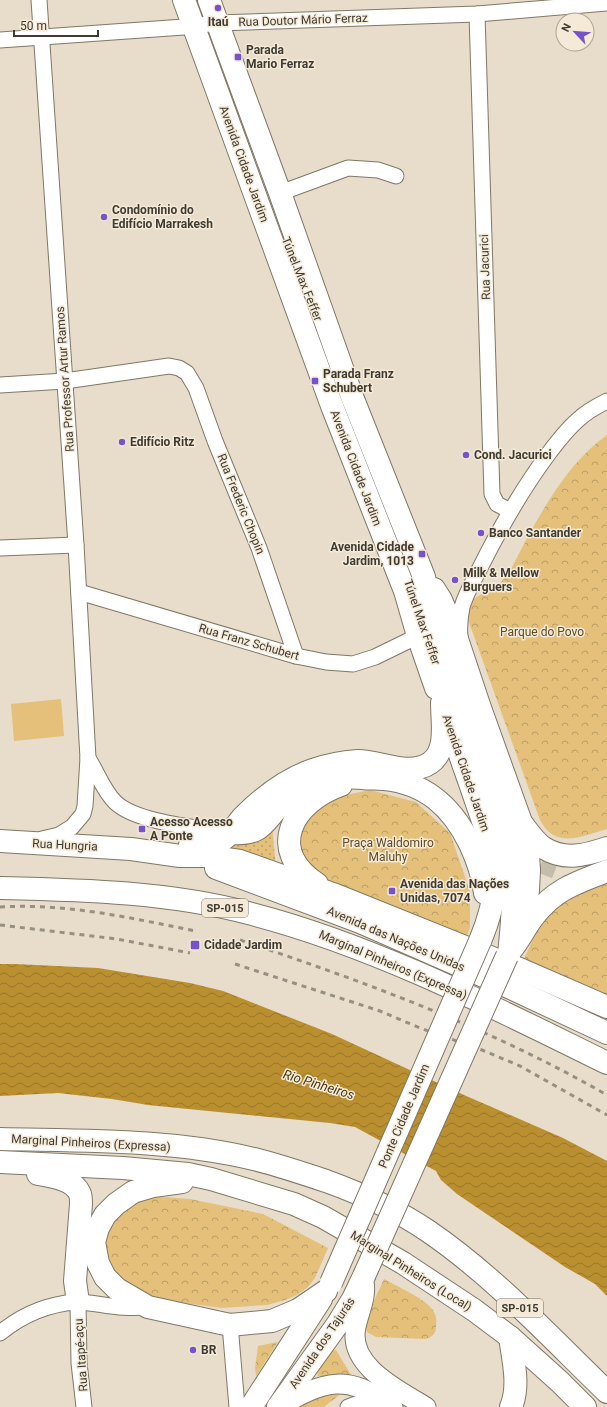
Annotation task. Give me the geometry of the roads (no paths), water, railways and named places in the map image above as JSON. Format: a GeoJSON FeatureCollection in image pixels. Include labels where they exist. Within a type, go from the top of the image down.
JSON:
{"type":"FeatureCollection","features":[{"type":"Feature","properties":{"kind":"highway","name":"Avenida Cidade Jardim"},"geometry":{"type":"LineString","coordinates":[[184,0],[332,406],[405,591],[418,636],[486,829],[493,858],[495,882],[493,902],[480,941]]}},
{"type":"Feature","properties":{"kind":"highway","name":"Avenida Cidade Jardim"},"geometry":{"type":"LineString","coordinates":[[209,0],[280,193],[351,408],[424,577],[442,656],[451,686],[508,844],[512,863],[514,897],[508,955]]}},
{"type":"Feature","properties":{"kind":"highway","name":"Túnel Max Feffer"},"geometry":{"type":"LineString","coordinates":[[247,136],[351,408],[484,806],[486,829]]}},
{"type":"Feature","properties":{"kind":"highway","name":"Avenida Cidade Jardim"},"geometry":{"type":"LineString","coordinates":[[424,577],[441,600],[448,615],[464,657],[518,828],[527,839],[529,853],[528,890],[525,908],[508,955]]}},
{"type":"Feature","properties":{"kind":"highway"},"geometry":{"type":"LineString","coordinates":[[424,577],[440,616],[473,719],[518,828],[543,848],[555,853],[578,856],[607,848]]}},
{"type":"Feature","properties":{"kind":"highway"},"geometry":{"type":"LineString","coordinates":[[131,849],[173,844],[208,845],[218,843],[226,838],[242,819],[269,794],[290,779],[314,769],[357,761],[404,768],[418,768],[431,762],[438,753],[442,744],[442,703]]}},
{"type":"Feature","properties":{"kind":"highway"},"geometry":{"type":"LineString","coordinates":[[230,833],[246,833],[256,831],[263,826],[281,804],[297,790],[316,781],[341,777],[395,781],[415,788],[438,800],[452,814],[465,834],[477,859],[484,885],[488,920]]}},
{"type":"Feature","properties":{"kind":"highway"},"geometry":{"type":"LineString","coordinates":[[333,894],[310,879],[300,870],[293,860],[289,848],[292,827],[297,815],[305,806],[320,795],[339,786],[363,778]]}},
{"type":"Feature","properties":{"kind":"highway","name":"Rua Hungria"},"geometry":{"type":"LineString","coordinates":[[0,840],[131,849]]}},
{"type":"Feature","properties":{"kind":"highway","name":"Avenida das Nações Unidas"},"geometry":{"type":"LineString","coordinates":[[131,849],[180,856],[205,856],[240,861],[333,894],[522,970],[607,1008]]}},
{"type":"Feature","properties":{"kind":"highway","name":"Avenida das Nações Unidas"},"geometry":{"type":"LineString","coordinates":[[180,856],[360,922],[513,989],[607,1033]]}},
{"type":"Feature","properties":{"kind":"highway"},"geometry":{"type":"LineString","coordinates":[[556,868],[577,868],[607,859]]}},
{"type":"Feature","properties":{"kind":"highway"},"geometry":{"type":"LineString","coordinates":[[364,1277],[508,955],[532,918],[549,899],[567,887],[607,871]]}},
{"type":"Feature","properties":{"kind":"highway","name":"Marginal Pinheiros (Expressa)"},"geometry":{"type":"LineString","coordinates":[[0,888],[74,890],[201,903],[251,914],[311,931],[372,954],[438,983],[607,1063]]}},
{"type":"Feature","properties":{"kind":"highway","name":"Ponte Cidade Jardim"},"geometry":{"type":"LineString","coordinates":[[329,1287],[480,941]]}},
{"type":"Feature","properties":{"kind":"highway"},"geometry":{"type":"LineString","coordinates":[[537,1029],[568,1032],[607,1051]]}},
{"type":"Feature","properties":{"kind":"highway","name":"Marginal Pinheiros (Expressa)"},"geometry":{"type":"LineString","coordinates":[[0,1139],[136,1142],[203,1150],[253,1159],[347,1189],[388,1207],[421,1227],[470,1262],[607,1392]]}},
{"type":"Feature","properties":{"kind":"highway","name":"Marginal Pinheiros (Local)"},"geometry":{"type":"LineString","coordinates":[[0,1162],[188,1174],[211,1179],[294,1204],[323,1217],[403,1263],[474,1310],[510,1337],[560,1382],[585,1407]]}},
{"type":"Feature","properties":{"kind":"highway"},"geometry":{"type":"LineString","coordinates":[[0,1168],[60,1179],[73,1186],[80,1195],[81,1204],[75,1281],[78,1302]]}},
{"type":"Feature","properties":{"kind":"highway"},"geometry":{"type":"LineString","coordinates":[[78,1302],[88,1281],[94,1242],[98,1228],[105,1215],[116,1204],[133,1192],[154,1186],[211,1179]]}},
{"type":"Feature","properties":{"kind":"highway"},"geometry":{"type":"LineString","coordinates":[[94,1242],[98,1264],[105,1277],[117,1289],[148,1307],[230,1325],[272,1321],[298,1310],[329,1287]]}},
{"type":"Feature","properties":{"kind":"highway","name":"Avenida dos Tajurás"},"geometry":{"type":"LineString","coordinates":[[279,1407],[337,1325],[364,1277]]}},
{"type":"Feature","properties":{"kind":"highway","name":"Avenida dos Tajurás"},"geometry":{"type":"LineString","coordinates":[[251,1407],[329,1287]]}},
{"type":"Feature","properties":{"kind":"highway"},"geometry":{"type":"LineString","coordinates":[[510,1337],[515,1388],[511,1407]]}},
{"type":"Feature","properties":{"kind":"main road"},"geometry":{"type":"LineString","coordinates":[[364,1277],[365,1288],[355,1328],[354,1338],[356,1347],[372,1371],[426,1407]]}},
{"type":"Feature","properties":{"kind":"main road"},"geometry":{"type":"LineString","coordinates":[[279,1407],[300,1395],[317,1388],[333,1384],[343,1384],[364,1390],[390,1405]]}},
{"type":"Feature","properties":{"kind":"street","name":"Rua Professor Artur Ramos"},"geometry":{"type":"LineString","coordinates":[[27,843],[59,835],[72,827],[78,821],[85,806],[88,758],[76,545],[38,0]]}},
{"type":"Feature","properties":{"kind":"street","name":"Rua Doutor Mário Ferraz"},"geometry":{"type":"LineString","coordinates":[[0,40],[217,23],[477,14],[515,5],[607,3]]}},
{"type":"Feature","properties":{"kind":"street","name":"Rua Jacurici"},"geometry":{"type":"LineString","coordinates":[[477,14],[492,494],[497,504],[510,511]]}},
{"type":"Feature","properties":{"kind":"street"},"geometry":{"type":"LineString","coordinates":[[280,193],[348,168],[378,170],[396,176]]}},
{"type":"Feature","properties":{"kind":"street","name":"Rua Frederic Chopin"},"geometry":{"type":"LineString","coordinates":[[65,381],[169,366],[179,368],[187,373],[196,388],[215,441],[258,548],[296,656]]}},
{"type":"Feature","properties":{"kind":"street"},"geometry":{"type":"LineString","coordinates":[[0,385],[65,381]]}},
{"type":"Feature","properties":{"kind":"street"},"geometry":{"type":"LineString","coordinates":[[464,657],[459,627],[463,605],[490,548],[510,511],[531,477],[562,437],[578,419],[596,406],[607,401]]}},
{"type":"Feature","properties":{"kind":"street"},"geometry":{"type":"LineString","coordinates":[[0,548],[76,545]]}},
{"type":"Feature","properties":{"kind":"street","name":"Rua Franz Schubert"},"geometry":{"type":"LineString","coordinates":[[79,592],[296,656],[326,662],[353,664],[375,657],[418,636]]}},
{"type":"Feature","properties":{"kind":"street","name":"Rua Professor Artur Ramos"},"geometry":{"type":"LineString","coordinates":[[88,758],[105,788],[115,802],[128,812],[161,822],[230,833]]}},
{"type":"Feature","properties":{"kind":"street"},"geometry":{"type":"LineString","coordinates":[[0,1333],[13,1323],[28,1315],[54,1305],[78,1302],[121,1307],[148,1307]]}},
{"type":"Feature","properties":{"kind":"street","name":"Rua Itapé-açu"},"geometry":{"type":"LineString","coordinates":[[78,1302],[79,1363],[84,1407]]}},
{"type":"Feature","properties":{"kind":"street"},"geometry":{"type":"LineString","coordinates":[[230,1325],[237,1407]]}},
{"type":"Feature","properties":{"kind":"street"},"geometry":{"type":"LineString","coordinates":[[348,1407],[358,1402],[369,1401],[390,1405]]}},
{"type":"Feature","properties":{"kind":"water","name":"Rio Pinheiros"},"geometry":{"type":"Polygon","coordinates":[[[0,964],[98,968],[190,983],[223,991],[332,1034],[464,1095],[563,1138],[607,1161],[607,1296],[595,1284],[565,1267],[457,1194],[441,1180],[436,1171],[355,1127],[330,1123],[148,1105],[58,1093],[0,1096],[0,964]]]}},
{"type":"Feature","properties":{"kind":"tunnel"},"geometry":{"type":"LineString","coordinates":[[196,0],[247,135]]}},
{"type":"Feature","properties":{"kind":"tunnel"},"geometry":{"type":"LineString","coordinates":[[316,332],[345,408]]}},
{"type":"Feature","properties":{"kind":"tunnel"},"geometry":{"type":"LineString","coordinates":[[519,839],[530,854],[556,868]]}},
{"type":"Feature","properties":{"kind":"railway"},"geometry":{"type":"LineString","coordinates":[[0,907],[25,906],[74,909],[195,931]]}},
{"type":"Feature","properties":{"kind":"railway"},"geometry":{"type":"LineString","coordinates":[[0,925],[117,939],[190,953]]}},
{"type":"Feature","properties":{"kind":"railway"},"geometry":{"type":"LineString","coordinates":[[240,940],[335,973],[428,1008],[518,1049],[607,1095]]}},
{"type":"Feature","properties":{"kind":"railway"},"geometry":{"type":"LineString","coordinates":[[235,964],[380,1011],[420,1028],[482,1050],[520,1066],[607,1115]]}},
{"type":"Feature","properties":{"kind":"place","name":"Itaú"},"geometry":{"type":"Point","coordinates":[218,8]}},
{"type":"Feature","properties":{"kind":"place","name":"Parada Mario Ferraz"},"geometry":{"type":"Point","coordinates":[238,57]}},
{"type":"Feature","properties":{"kind":"place","name":"Condomínio do Edifício Marrakesh"},"geometry":{"type":"Point","coordinates":[104,217]}},
{"type":"Feature","properties":{"kind":"place","name":"Parada Franz Schubert"},"geometry":{"type":"Point","coordinates":[315,381]}},
{"type":"Feature","properties":{"kind":"place","name":"Edifício Ritz"},"geometry":{"type":"Point","coordinates":[122,442]}},
{"type":"Feature","properties":{"kind":"place","name":"Cond. Jacurici"},"geometry":{"type":"Point","coordinates":[466,455]}},
{"type":"Feature","properties":{"kind":"place","name":"Banco Santander"},"geometry":{"type":"Point","coordinates":[481,533]}},
{"type":"Feature","properties":{"kind":"place","name":"Avenida Cidade Jardim, 1013"},"geometry":{"type":"Point","coordinates":[422,554]}},
{"type":"Feature","properties":{"kind":"place","name":"Milk & Mellow Burguers"},"geometry":{"type":"Point","coordinates":[455,580]}},
{"type":"Feature","properties":{"kind":"place","name":"Acesso Acesso A Ponte"},"geometry":{"type":"Point","coordinates":[142,829]}},
{"type":"Feature","properties":{"kind":"place","name":"Avenida das Nações Unidas, 7074"},"geometry":{"type":"Point","coordinates":[392,891]}},
{"type":"Feature","properties":{"kind":"place","name":"Cidade Jardim"},"geometry":{"type":"Point","coordinates":[195,945]}},
{"type":"Feature","properties":{"kind":"place","name":"BR"},"geometry":{"type":"Point","coordinates":[193,1350]}},
{"type":"Feature","properties":{"kind":"park label","name":"Parque do Povo"},"geometry":{"type":"Point","coordinates":[542,632]}},
{"type":"Feature","properties":{"kind":"park label","name":"Praça Waldomiro Maluhy"},"geometry":{"type":"Point","coordinates":[388,850]}}]}
